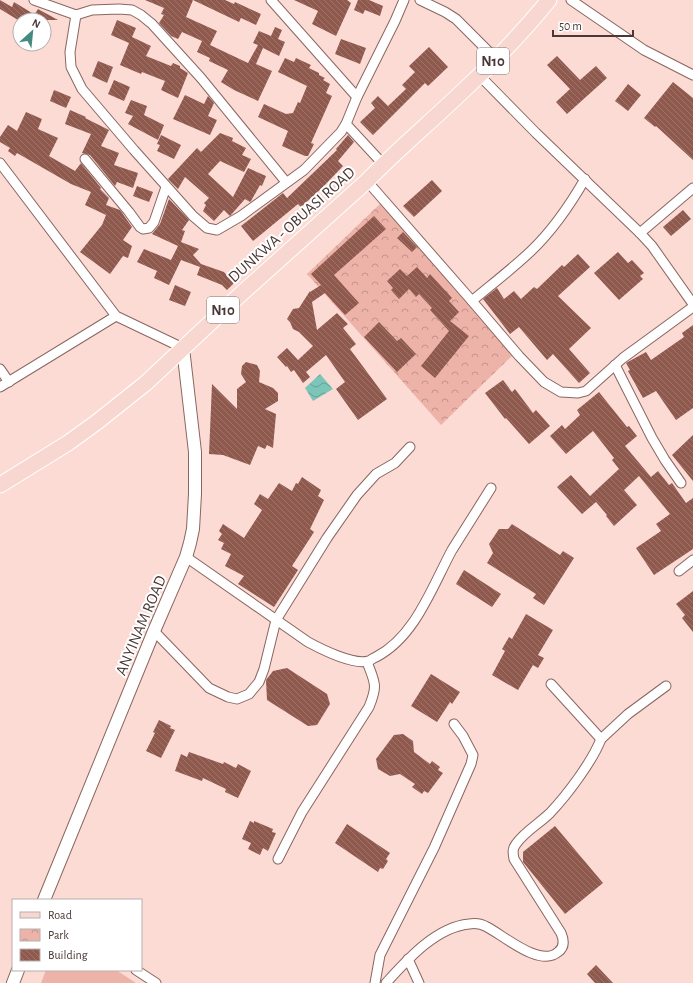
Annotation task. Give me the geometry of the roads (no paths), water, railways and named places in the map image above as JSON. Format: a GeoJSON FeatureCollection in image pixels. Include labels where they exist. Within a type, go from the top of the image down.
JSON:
{"type":"FeatureCollection","features":[{"type":"Feature","properties":{"kind":"main road","name":"N10"},"geometry":{"type":"LineString","coordinates":[[479,75],[516,38],[549,0]]}},
{"type":"Feature","properties":{"kind":"main road","name":"DUNKWA - OBUASI ROAD"},"geometry":{"type":"LineString","coordinates":[[0,484],[62,447],[97,422],[146,383],[367,181],[383,164],[479,75]]}},
{"type":"Feature","properties":{"kind":"street"},"geometry":{"type":"LineString","coordinates":[[34,0],[76,15],[92,10],[119,9],[132,10],[141,14],[201,78],[286,182]]}},
{"type":"Feature","properties":{"kind":"street"},"geometry":{"type":"LineString","coordinates":[[271,0],[357,97]]}},
{"type":"Feature","properties":{"kind":"street"},"geometry":{"type":"LineString","coordinates":[[76,15],[70,52],[71,67],[82,89],[166,187],[200,223],[213,230],[218,230],[241,216],[309,165],[332,142],[346,124],[357,97],[404,0]]}},
{"type":"Feature","properties":{"kind":"street"},"geometry":{"type":"LineString","coordinates":[[420,0],[456,19],[496,59]]}},
{"type":"Feature","properties":{"kind":"street"},"geometry":{"type":"LineString","coordinates":[[571,0],[644,50],[693,74]]}},
{"type":"Feature","properties":{"kind":"street"},"geometry":{"type":"LineString","coordinates":[[367,181],[529,367],[544,382],[561,392],[578,393],[586,391],[614,365],[693,305],[652,246],[640,233],[479,75]]}},
{"type":"Feature","properties":{"kind":"street"},"geometry":{"type":"LineString","coordinates":[[346,124],[383,164]]}},
{"type":"Feature","properties":{"kind":"street"},"geometry":{"type":"LineString","coordinates":[[85,159],[143,229],[149,228],[154,222],[166,187]]}},
{"type":"Feature","properties":{"kind":"street"},"geometry":{"type":"LineString","coordinates":[[0,163],[116,316],[183,348]]}},
{"type":"Feature","properties":{"kind":"street"},"geometry":{"type":"LineString","coordinates":[[472,301],[531,251],[561,216],[585,179]]}},
{"type":"Feature","properties":{"kind":"street"},"geometry":{"type":"LineString","coordinates":[[640,233],[693,188]]}},
{"type":"Feature","properties":{"kind":"street"},"geometry":{"type":"LineString","coordinates":[[0,387],[116,316]]}},
{"type":"Feature","properties":{"kind":"street","name":"ANYINAM ROAD"},"geometry":{"type":"LineString","coordinates":[[44,899],[154,631],[186,557],[193,529],[195,452],[183,348]]}},
{"type":"Feature","properties":{"kind":"street"},"geometry":{"type":"LineString","coordinates":[[614,365],[652,438],[681,483]]}},
{"type":"Feature","properties":{"kind":"street"},"geometry":{"type":"LineString","coordinates":[[0,370],[9,382]]}},
{"type":"Feature","properties":{"kind":"street"},"geometry":{"type":"LineString","coordinates":[[154,631],[209,688],[228,697],[237,699],[249,694],[259,682],[264,669],[276,620],[327,538],[357,495],[376,474],[395,463],[410,447]]}},
{"type":"Feature","properties":{"kind":"street"},"geometry":{"type":"LineString","coordinates":[[186,557],[308,642],[325,651],[344,658],[367,662],[386,652],[404,635],[420,610],[471,518],[491,488]]}},
{"type":"Feature","properties":{"kind":"street"},"geometry":{"type":"LineString","coordinates":[[679,571],[693,560]]}},
{"type":"Feature","properties":{"kind":"street"},"geometry":{"type":"LineString","coordinates":[[278,858],[302,812],[369,707],[375,692],[375,682],[367,662]]}},
{"type":"Feature","properties":{"kind":"street"},"geometry":{"type":"LineString","coordinates":[[551,684],[601,739]]}},
{"type":"Feature","properties":{"kind":"street"},"geometry":{"type":"LineString","coordinates":[[386,983],[408,959],[435,937],[447,930],[471,923],[486,926],[526,952],[541,956],[551,956],[562,949],[564,942],[561,933],[514,859],[513,849],[518,841],[551,812],[584,770],[601,739],[628,714],[666,686]]}},
{"type":"Feature","properties":{"kind":"street"},"geometry":{"type":"LineString","coordinates":[[375,983],[380,955],[434,848],[471,764],[473,755],[463,736],[454,724]]}},
{"type":"Feature","properties":{"kind":"street"},"geometry":{"type":"LineString","coordinates":[[408,959],[419,983]]}},
{"type":"Feature","properties":{"kind":"street"},"geometry":{"type":"LineString","coordinates":[[13,983],[18,971]]}},
{"type":"Feature","properties":{"kind":"street"},"geometry":{"type":"LineString","coordinates":[[138,971],[156,983]]}},
{"type":"Feature","properties":{"kind":"water"},"geometry":{"type":"Polygon","coordinates":[[[320,374],[333,389],[313,401],[305,388],[320,374]]]}}]}
